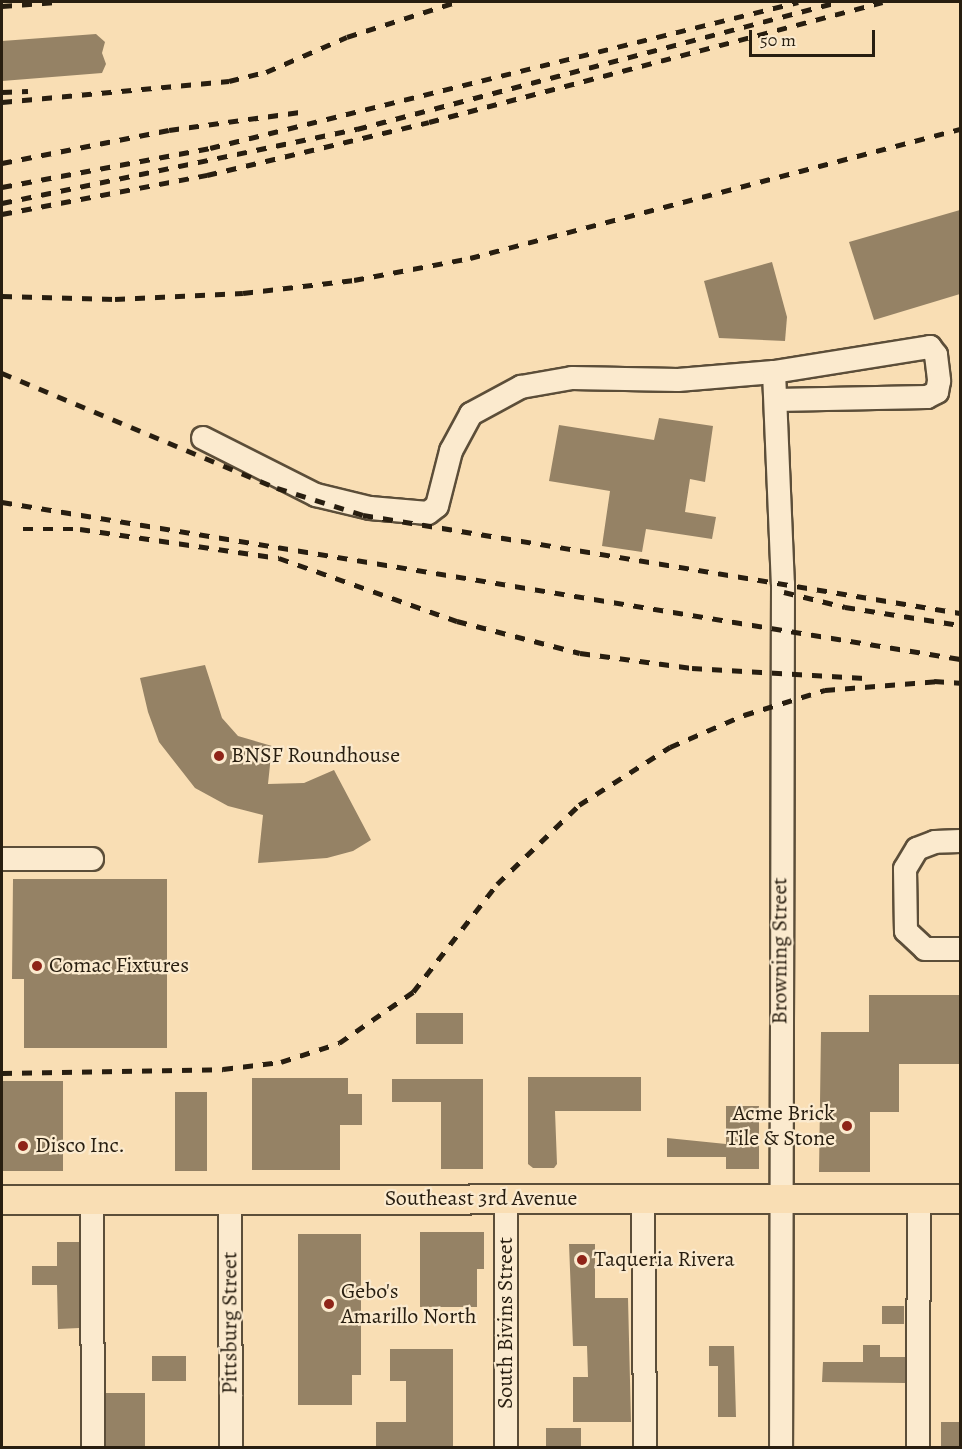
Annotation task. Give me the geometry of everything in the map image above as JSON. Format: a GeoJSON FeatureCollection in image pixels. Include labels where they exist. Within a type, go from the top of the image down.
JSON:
{"type":"FeatureCollection","features":[{"type":"Feature","properties":{"kind":"main road","name":"Southeast 3rd Avenue"},"geometry":{"type":"LineString","coordinates":[[2,1200],[960,1199]]}},
{"type":"Feature","properties":{"kind":"street"},"geometry":{"type":"LineString","coordinates":[[203,438],[315,495],[370,508],[428,513],[437,506],[451,451],[471,414],[521,387],[572,378],[678,381],[774,372],[930,347],[936,356],[939,381],[937,392],[927,397],[776,400]]}},
{"type":"Feature","properties":{"kind":"street","name":"Browning Street"},"geometry":{"type":"LineString","coordinates":[[774,372],[780,455],[783,584],[779,1199],[781,1448]]}},
{"type":"Feature","properties":{"kind":"street"},"geometry":{"type":"LineString","coordinates":[[960,841],[935,842],[916,849],[905,869],[906,931],[925,949],[960,949]]}},
{"type":"Feature","properties":{"kind":"street"},"geometry":{"type":"LineString","coordinates":[[2,859],[92,859]]}},
{"type":"Feature","properties":{"kind":"street"},"geometry":{"type":"LineString","coordinates":[[92,1199],[93,1448]]}},
{"type":"Feature","properties":{"kind":"street","name":"Pittsburg Street"},"geometry":{"type":"LineString","coordinates":[[230,1199],[231,1448]]}},
{"type":"Feature","properties":{"kind":"street","name":"South Bivins Street"},"geometry":{"type":"LineString","coordinates":[[506,1199],[506,1448]]}},
{"type":"Feature","properties":{"kind":"street"},"geometry":{"type":"LineString","coordinates":[[643,1199],[645,1448]]}},
{"type":"Feature","properties":{"kind":"street"},"geometry":{"type":"LineString","coordinates":[[918,1448],[919,1199]]}},
{"type":"Feature","properties":{"kind":"building"},"geometry":{"type":"Polygon","coordinates":[[[96,34],[105,42],[102,53],[106,64],[102,73],[2,81],[2,41],[96,34]]]}},
{"type":"Feature","properties":{"kind":"building"},"geometry":{"type":"Polygon","coordinates":[[[960,210],[960,294],[874,320],[849,242],[960,210]]]}},
{"type":"Feature","properties":{"kind":"building"},"geometry":{"type":"Polygon","coordinates":[[[772,262],[787,317],[785,341],[719,338],[704,281],[772,262]]]}},
{"type":"Feature","properties":{"kind":"building"},"geometry":{"type":"Polygon","coordinates":[[[659,418],[713,426],[705,482],[690,479],[685,512],[716,517],[712,539],[646,529],[642,552],[602,546],[610,491],[549,481],[559,425],[654,440],[659,418]]]}},
{"type":"Feature","properties":{"kind":"building","name":"BNSF Roundhouse"},"geometry":{"type":"Polygon","coordinates":[[[205,665],[222,718],[238,736],[272,746],[268,784],[304,783],[334,770],[371,840],[353,851],[327,858],[258,863],[263,815],[228,806],[195,788],[159,742],[148,712],[140,678],[205,665]]]}},
{"type":"Feature","properties":{"kind":"building"},"geometry":{"type":"Polygon","coordinates":[[[13,879],[167,879],[167,1048],[24,1048],[24,979],[12,979],[13,879]]]}},
{"type":"Feature","properties":{"kind":"building"},"geometry":{"type":"Polygon","coordinates":[[[869,995],[960,995],[960,1064],[899,1064],[899,1112],[870,1112],[870,1172],[819,1172],[821,1032],[869,1032],[869,995]]]}},
{"type":"Feature","properties":{"kind":"building"},"geometry":{"type":"Polygon","coordinates":[[[416,1013],[463,1013],[463,1044],[416,1044],[416,1013]]]}},
{"type":"Feature","properties":{"kind":"building"},"geometry":{"type":"Polygon","coordinates":[[[528,1077],[641,1077],[641,1111],[555,1111],[557,1164],[554,1168],[533,1168],[528,1164],[528,1077]]]}},
{"type":"Feature","properties":{"kind":"building"},"geometry":{"type":"Polygon","coordinates":[[[252,1078],[348,1078],[348,1094],[362,1094],[362,1125],[340,1125],[340,1170],[252,1170],[252,1078]]]}},
{"type":"Feature","properties":{"kind":"building"},"geometry":{"type":"Polygon","coordinates":[[[392,1079],[483,1079],[483,1169],[441,1169],[441,1102],[392,1102],[392,1079]]]}},
{"type":"Feature","properties":{"kind":"building"},"geometry":{"type":"Polygon","coordinates":[[[2,1081],[63,1081],[63,1171],[2,1171],[2,1081]]]}},
{"type":"Feature","properties":{"kind":"building"},"geometry":{"type":"Polygon","coordinates":[[[175,1092],[207,1092],[207,1171],[175,1171],[175,1092]]]}},
{"type":"Feature","properties":{"kind":"building"},"geometry":{"type":"Polygon","coordinates":[[[726,1106],[759,1106],[759,1169],[726,1169],[726,1157],[667,1157],[667,1138],[726,1144],[726,1106]]]}},
{"type":"Feature","properties":{"kind":"building"},"geometry":{"type":"Polygon","coordinates":[[[420,1232],[484,1232],[484,1269],[477,1269],[477,1307],[420,1307],[420,1232]]]}},
{"type":"Feature","properties":{"kind":"building","name":"Gebo's Amarillo North"},"geometry":{"type":"Polygon","coordinates":[[[298,1234],[361,1234],[361,1375],[352,1375],[352,1405],[298,1405],[298,1234]]]}},
{"type":"Feature","properties":{"kind":"building"},"geometry":{"type":"Polygon","coordinates":[[[57,1242],[79,1242],[79,1328],[58,1329],[57,1285],[32,1285],[32,1266],[57,1266],[57,1242]]]}},
{"type":"Feature","properties":{"kind":"building"},"geometry":{"type":"Polygon","coordinates":[[[569,1244],[595,1244],[595,1298],[628,1298],[631,1422],[573,1422],[573,1377],[588,1377],[587,1346],[573,1346],[569,1244]]]}},
{"type":"Feature","properties":{"kind":"building"},"geometry":{"type":"Polygon","coordinates":[[[882,1306],[904,1306],[904,1324],[882,1324],[882,1306]]]}},
{"type":"Feature","properties":{"kind":"building"},"geometry":{"type":"Polygon","coordinates":[[[863,1345],[880,1345],[880,1357],[905,1357],[905,1383],[822,1382],[823,1362],[863,1362],[863,1345]]]}},
{"type":"Feature","properties":{"kind":"building"},"geometry":{"type":"Polygon","coordinates":[[[709,1346],[734,1346],[736,1417],[718,1417],[718,1366],[709,1366],[709,1346]]]}},
{"type":"Feature","properties":{"kind":"building"},"geometry":{"type":"Polygon","coordinates":[[[390,1349],[453,1349],[453,1448],[376,1448],[376,1422],[406,1422],[406,1381],[390,1381],[390,1349]]]}},
{"type":"Feature","properties":{"kind":"building"},"geometry":{"type":"Polygon","coordinates":[[[152,1356],[186,1356],[186,1381],[152,1381],[152,1356]]]}},
{"type":"Feature","properties":{"kind":"building"},"geometry":{"type":"Polygon","coordinates":[[[106,1393],[145,1393],[145,1448],[106,1448],[106,1393]]]}},
{"type":"Feature","properties":{"kind":"building"},"geometry":{"type":"Polygon","coordinates":[[[941,1422],[960,1422],[960,1448],[941,1448],[941,1422]]]}},
{"type":"Feature","properties":{"kind":"building"},"geometry":{"type":"Polygon","coordinates":[[[546,1428],[581,1428],[581,1448],[546,1448],[546,1428]]]}},
{"type":"Feature","properties":{"kind":"railway"},"geometry":{"type":"LineString","coordinates":[[2,6],[57,2]]}},
{"type":"Feature","properties":{"kind":"railway"},"geometry":{"type":"LineString","coordinates":[[2,102],[229,81],[266,72],[347,37],[456,2]]}},
{"type":"Feature","properties":{"kind":"railway"},"geometry":{"type":"LineString","coordinates":[[2,187],[210,148],[798,2]]}},
{"type":"Feature","properties":{"kind":"railway"},"geometry":{"type":"LineString","coordinates":[[2,203],[357,129],[837,2]]}},
{"type":"Feature","properties":{"kind":"railway"},"geometry":{"type":"LineString","coordinates":[[2,214],[207,175],[429,122],[882,2]]}},
{"type":"Feature","properties":{"kind":"railway"},"geometry":{"type":"LineString","coordinates":[[2,92],[28,91]]}},
{"type":"Feature","properties":{"kind":"railway"},"geometry":{"type":"LineString","coordinates":[[2,163],[169,130],[300,112]]}},
{"type":"Feature","properties":{"kind":"railway"},"geometry":{"type":"LineString","coordinates":[[2,296],[115,299],[243,293],[354,280],[470,258],[960,129]]}},
{"type":"Feature","properties":{"kind":"railway"},"geometry":{"type":"LineString","coordinates":[[2,373],[277,488],[363,515],[960,613]]}},
{"type":"Feature","properties":{"kind":"railway"},"geometry":{"type":"LineString","coordinates":[[2,502],[960,659]]}},
{"type":"Feature","properties":{"kind":"railway"},"geometry":{"type":"LineString","coordinates":[[23,529],[80,529],[279,558],[457,621],[580,653],[692,668],[865,678]]}},
{"type":"Feature","properties":{"kind":"railway"},"geometry":{"type":"LineString","coordinates":[[784,592],[845,607],[960,625]]}},
{"type":"Feature","properties":{"kind":"railway"},"geometry":{"type":"LineString","coordinates":[[934,681],[960,683]]}},
{"type":"Feature","properties":{"kind":"railway"},"geometry":{"type":"LineString","coordinates":[[2,1073],[223,1069],[281,1062],[339,1043],[413,992],[497,884],[579,805],[670,747],[744,715],[825,690],[940,681]]}},
{"type":"Feature","properties":{"kind":"place","name":"BNSF Roundhouse"},"geometry":{"type":"Point","coordinates":[219,756]}},
{"type":"Feature","properties":{"kind":"place","name":"Comac Fixtures"},"geometry":{"type":"Point","coordinates":[37,966]}},
{"type":"Feature","properties":{"kind":"place","name":"Acme Brick Tile & Stone"},"geometry":{"type":"Point","coordinates":[847,1126]}},
{"type":"Feature","properties":{"kind":"place","name":"Disco Inc."},"geometry":{"type":"Point","coordinates":[23,1146]}},
{"type":"Feature","properties":{"kind":"place","name":"Taqueria Rivera"},"geometry":{"type":"Point","coordinates":[582,1260]}},
{"type":"Feature","properties":{"kind":"place","name":"Gebo's Amarillo North"},"geometry":{"type":"Point","coordinates":[329,1304]}}]}
